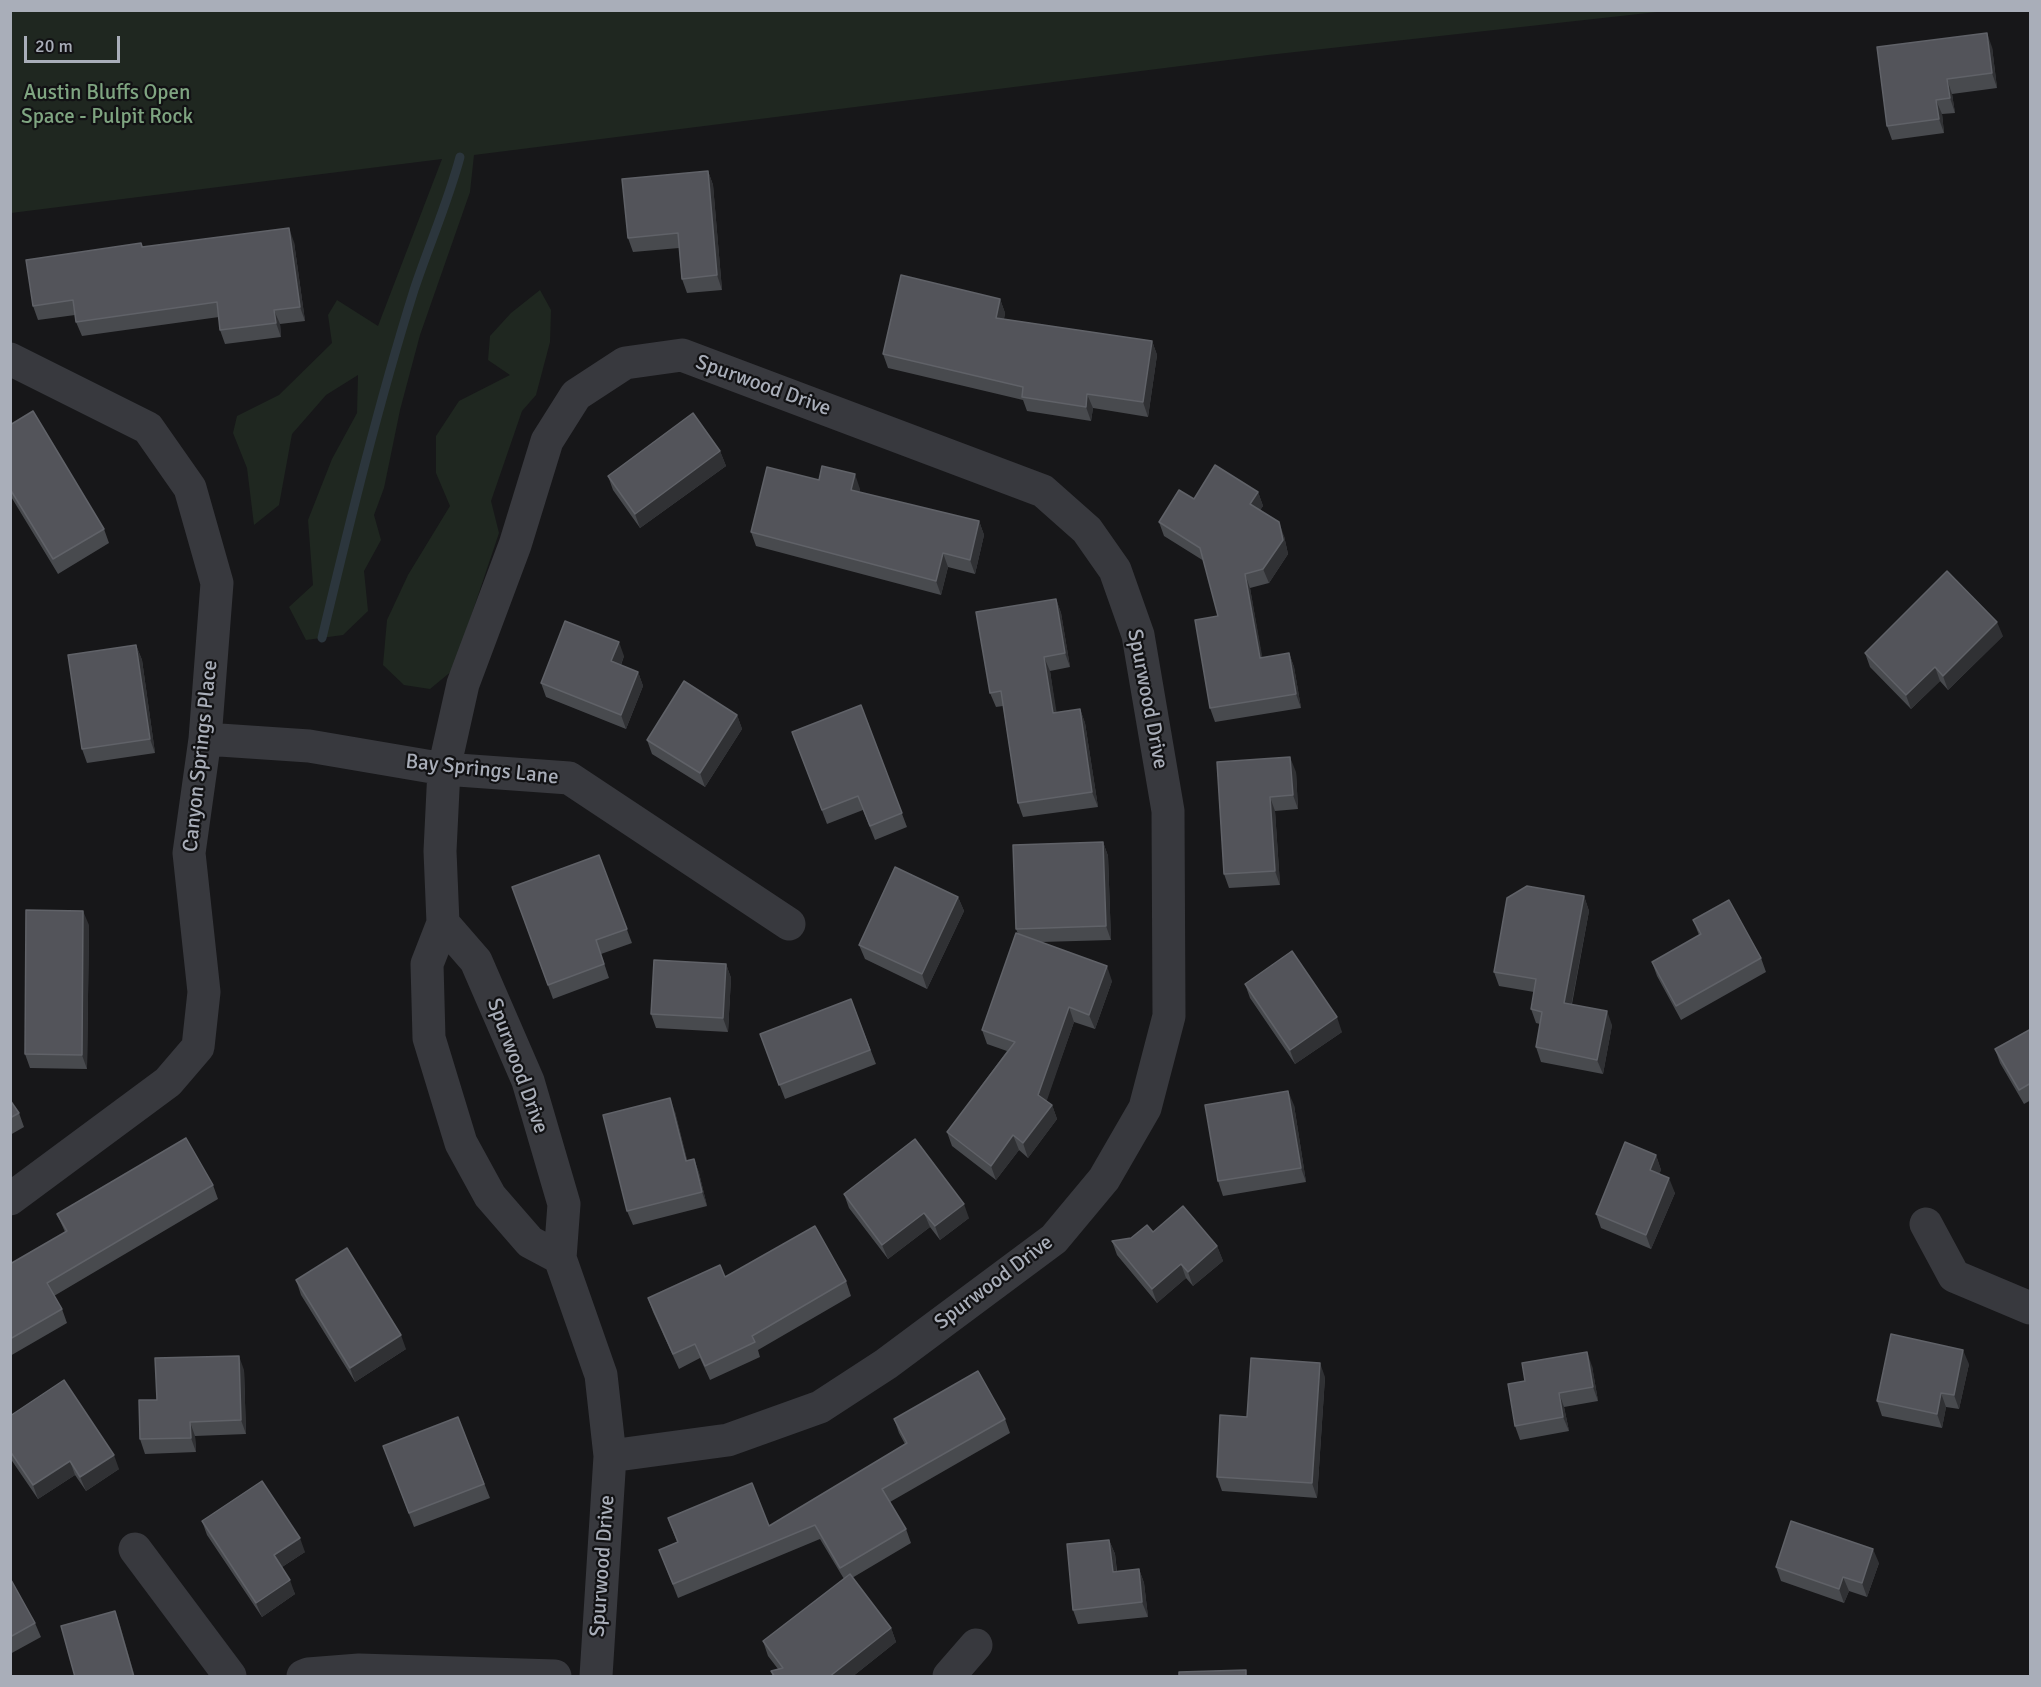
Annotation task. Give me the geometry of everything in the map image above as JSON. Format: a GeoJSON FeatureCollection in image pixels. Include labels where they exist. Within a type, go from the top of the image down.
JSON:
{"type":"FeatureCollection","features":[{"type":"Feature","properties":{"kind":"street","name":"Spurwood Drive"},"geometry":{"type":"LineString","coordinates":[[560,1258],[530,1242],[490,1196],[461,1143],[429,1038],[427,964],[443,923],[440,851],[444,769],[463,684],[515,545],[547,441],[576,395],[625,363],[682,355],[1043,490],[1087,530],[1115,570],[1138,635],[1168,811],[1169,1016],[1145,1108],[1104,1179],[1054,1239],[886,1364],[820,1407],[728,1440],[610,1456]]}},
{"type":"Feature","properties":{"kind":"street","name":"Canyon Springs Place"},"geometry":{"type":"LineString","coordinates":[[10,359],[148,428],[190,488],[217,583],[205,739],[189,853],[204,992],[198,1047],[168,1082],[10,1199]]}},
{"type":"Feature","properties":{"kind":"street","name":"Bay Springs Lane"},"geometry":{"type":"LineString","coordinates":[[205,739],[309,746],[444,769],[569,778],[789,924]]}},
{"type":"Feature","properties":{"kind":"street","name":"Spurwood Drive"},"geometry":{"type":"LineString","coordinates":[[443,923],[476,961],[528,1081],[564,1204],[560,1258],[601,1375],[610,1456],[596,1677]]}},
{"type":"Feature","properties":{"kind":"street"},"geometry":{"type":"LineString","coordinates":[[1926,1224],[1954,1276],[2031,1308]]}},
{"type":"Feature","properties":{"kind":"street"},"geometry":{"type":"LineString","coordinates":[[135,1548],[230,1677]]}},
{"type":"Feature","properties":{"kind":"street"},"geometry":{"type":"LineString","coordinates":[[949,1677],[975,1645]]}},
{"type":"Feature","properties":{"kind":"street"},"geometry":{"type":"LineString","coordinates":[[303,1677],[308,1674],[359,1670],[555,1677]]}},
{"type":"Feature","properties":{"kind":"green space","name":"Austin Bluffs Open Space - Pulpit Rock"},"geometry":{"type":"Polygon","coordinates":[[[10,11],[1666,11],[1268,55],[474,155],[470,192],[420,335],[400,410],[384,488],[374,515],[381,540],[364,571],[368,611],[343,635],[306,640],[289,607],[313,585],[308,520],[332,459],[357,413],[358,375],[326,395],[292,434],[279,505],[254,525],[247,468],[233,433],[237,416],[279,395],[332,343],[328,315],[337,300],[378,326],[442,159],[11,213],[10,11]]]}},
{"type":"Feature","properties":{"kind":"green space"},"geometry":{"type":"Polygon","coordinates":[[[540,290],[551,310],[550,342],[536,395],[522,411],[491,501],[499,533],[453,670],[430,689],[404,685],[383,665],[387,620],[408,575],[450,506],[436,473],[436,436],[459,401],[510,375],[488,360],[490,336],[511,313],[540,290]]]}},
{"type":"Feature","properties":{"kind":"building"},"geometry":{"type":"Polygon","coordinates":[[[1987,33],[1992,73],[1947,79],[1950,98],[1936,100],[1939,119],[1887,126],[1877,47],[1987,33]]]}},
{"type":"Feature","properties":{"kind":"building"},"geometry":{"type":"Polygon","coordinates":[[[708,171],[717,275],[682,279],[678,233],[628,238],[622,179],[708,171]]]}},
{"type":"Feature","properties":{"kind":"building"},"geometry":{"type":"Polygon","coordinates":[[[289,228],[300,307],[274,310],[276,323],[220,330],[217,302],[76,322],[73,300],[33,306],[26,260],[141,243],[142,247],[289,228]]]}},
{"type":"Feature","properties":{"kind":"building"},"geometry":{"type":"Polygon","coordinates":[[[901,275],[1000,299],[996,318],[1152,341],[1143,402],[1087,394],[1086,407],[1022,397],[1023,387],[883,354],[901,275]]]}},
{"type":"Feature","properties":{"kind":"building"},"geometry":{"type":"Polygon","coordinates":[[[33,411],[104,529],[53,559],[10,489],[10,425],[33,411]]]}},
{"type":"Feature","properties":{"kind":"building"},"geometry":{"type":"Polygon","coordinates":[[[693,413],[720,451],[635,514],[608,476],[693,413]]]}},
{"type":"Feature","properties":{"kind":"building"},"geometry":{"type":"Polygon","coordinates":[[[1215,465],[1258,492],[1250,504],[1279,522],[1283,540],[1263,569],[1245,574],[1260,658],[1289,653],[1296,694],[1210,708],[1195,620],[1218,616],[1200,548],[1159,522],[1179,490],[1194,499],[1215,465]]]}},
{"type":"Feature","properties":{"kind":"building"},"geometry":{"type":"Polygon","coordinates":[[[822,466],[855,474],[851,490],[979,521],[970,560],[943,553],[936,581],[751,532],[767,467],[819,480],[822,466]]]}},
{"type":"Feature","properties":{"kind":"building"},"geometry":{"type":"Polygon","coordinates":[[[1947,571],[1997,622],[1943,676],[1935,667],[1906,695],[1865,653],[1947,571]]]}},
{"type":"Feature","properties":{"kind":"building"},"geometry":{"type":"Polygon","coordinates":[[[1056,599],[1065,653],[1044,657],[1053,713],[1080,709],[1092,792],[1018,803],[1001,691],[990,693],[976,612],[1056,599]]]}},
{"type":"Feature","properties":{"kind":"building"},"geometry":{"type":"Polygon","coordinates":[[[565,621],[619,642],[611,661],[638,672],[621,715],[541,683],[565,621]]]}},
{"type":"Feature","properties":{"kind":"building"},"geometry":{"type":"Polygon","coordinates":[[[136,645],[150,739],[82,749],[68,655],[136,645]]]}},
{"type":"Feature","properties":{"kind":"building"},"geometry":{"type":"Polygon","coordinates":[[[684,681],[737,715],[700,773],[647,740],[684,681]]]}},
{"type":"Feature","properties":{"kind":"building"},"geometry":{"type":"Polygon","coordinates":[[[861,705],[902,813],[870,826],[858,796],[822,810],[792,732],[861,705]]]}},
{"type":"Feature","properties":{"kind":"building"},"geometry":{"type":"Polygon","coordinates":[[[1290,757],[1293,795],[1270,797],[1275,871],[1224,874],[1217,762],[1290,757]]]}},
{"type":"Feature","properties":{"kind":"building"},"geometry":{"type":"Polygon","coordinates":[[[1103,842],[1106,926],[1016,929],[1013,845],[1103,842]]]}},
{"type":"Feature","properties":{"kind":"building"},"geometry":{"type":"Polygon","coordinates":[[[599,855],[627,929],[596,940],[604,964],[548,985],[512,887],[599,855]]]}},
{"type":"Feature","properties":{"kind":"building"},"geometry":{"type":"Polygon","coordinates":[[[895,867],[958,897],[922,974],[859,945],[895,867]]]}},
{"type":"Feature","properties":{"kind":"building"},"geometry":{"type":"Polygon","coordinates":[[[1527,886],[1584,896],[1564,1003],[1607,1011],[1597,1060],[1536,1047],[1542,1012],[1531,1009],[1536,979],[1494,972],[1507,898],[1527,886]]]}},
{"type":"Feature","properties":{"kind":"building"},"geometry":{"type":"Polygon","coordinates":[[[1729,900],[1761,958],[1676,1006],[1652,962],[1701,934],[1693,920],[1729,900]]]}},
{"type":"Feature","properties":{"kind":"building"},"geometry":{"type":"Polygon","coordinates":[[[26,910],[83,911],[82,1055],[25,1054],[26,910]]]}},
{"type":"Feature","properties":{"kind":"building"},"geometry":{"type":"Polygon","coordinates":[[[1016,933],[1107,966],[1089,1015],[1069,1007],[1038,1095],[1052,1105],[1023,1143],[1013,1135],[991,1166],[947,1132],[1015,1042],[982,1030],[1016,933]]]}},
{"type":"Feature","properties":{"kind":"building"},"geometry":{"type":"Polygon","coordinates":[[[1292,951],[1337,1017],[1290,1050],[1245,984],[1292,951]]]}},
{"type":"Feature","properties":{"kind":"building"},"geometry":{"type":"Polygon","coordinates":[[[654,960],[726,964],[723,1018],[651,1014],[654,960]]]}},
{"type":"Feature","properties":{"kind":"building"},"geometry":{"type":"Polygon","coordinates":[[[851,999],[870,1050],[779,1085],[760,1034],[851,999]]]}},
{"type":"Feature","properties":{"kind":"building"},"geometry":{"type":"Polygon","coordinates":[[[2031,1029],[2031,1083],[2019,1090],[1995,1049],[2031,1029]]]}},
{"type":"Feature","properties":{"kind":"building"},"geometry":{"type":"Polygon","coordinates":[[[1288,1091],[1301,1168],[1218,1181],[1205,1105],[1288,1091]]]}},
{"type":"Feature","properties":{"kind":"building"},"geometry":{"type":"Polygon","coordinates":[[[670,1098],[686,1161],[694,1159],[702,1192],[627,1211],[603,1115],[670,1098]]]}},
{"type":"Feature","properties":{"kind":"building"},"geometry":{"type":"Polygon","coordinates":[[[10,1100],[19,1113],[10,1118],[10,1100]]]}},
{"type":"Feature","properties":{"kind":"building"},"geometry":{"type":"Polygon","coordinates":[[[186,1138],[213,1185],[47,1283],[62,1309],[10,1339],[10,1264],[67,1231],[57,1214],[186,1138]]]}},
{"type":"Feature","properties":{"kind":"building"},"geometry":{"type":"Polygon","coordinates":[[[915,1139],[964,1204],[935,1226],[924,1213],[882,1245],[844,1194],[915,1139]]]}},
{"type":"Feature","properties":{"kind":"building"},"geometry":{"type":"Polygon","coordinates":[[[1625,1142],[1656,1155],[1650,1170],[1669,1178],[1646,1235],[1596,1214],[1625,1142]]]}},
{"type":"Feature","properties":{"kind":"building"},"geometry":{"type":"Polygon","coordinates":[[[1183,1206],[1217,1246],[1188,1272],[1181,1264],[1152,1289],[1112,1241],[1131,1238],[1147,1225],[1153,1232],[1183,1206]]]}},
{"type":"Feature","properties":{"kind":"building"},"geometry":{"type":"Polygon","coordinates":[[[815,1226],[846,1281],[752,1336],[755,1342],[705,1366],[695,1344],[673,1354],[648,1298],[720,1265],[725,1277],[815,1226]]]}},
{"type":"Feature","properties":{"kind":"building"},"geometry":{"type":"Polygon","coordinates":[[[347,1248],[401,1335],[350,1368],[296,1280],[347,1248]]]}},
{"type":"Feature","properties":{"kind":"building"},"geometry":{"type":"Polygon","coordinates":[[[1891,1334],[1963,1350],[1954,1395],[1941,1393],[1937,1414],[1877,1401],[1891,1334]]]}},
{"type":"Feature","properties":{"kind":"building"},"geometry":{"type":"Polygon","coordinates":[[[1587,1352],[1593,1387],[1559,1393],[1563,1417],[1515,1426],[1508,1384],[1525,1381],[1522,1363],[1587,1352]]]}},
{"type":"Feature","properties":{"kind":"building"},"geometry":{"type":"Polygon","coordinates":[[[239,1356],[241,1420],[190,1422],[191,1438],[140,1439],[139,1400],[157,1400],[155,1358],[239,1356]]]}},
{"type":"Feature","properties":{"kind":"building"},"geometry":{"type":"Polygon","coordinates":[[[1251,1358],[1320,1363],[1312,1483],[1217,1477],[1220,1415],[1247,1417],[1251,1358]]]}},
{"type":"Feature","properties":{"kind":"building"},"geometry":{"type":"Polygon","coordinates":[[[978,1371],[1005,1419],[882,1489],[906,1529],[840,1568],[815,1525],[673,1584],[659,1550],[678,1542],[668,1518],[752,1483],[769,1526],[907,1443],[894,1419],[978,1371]]]}},
{"type":"Feature","properties":{"kind":"building"},"geometry":{"type":"Polygon","coordinates":[[[64,1380],[114,1455],[80,1477],[70,1461],[33,1485],[10,1451],[10,1416],[64,1380]]]}},
{"type":"Feature","properties":{"kind":"building"},"geometry":{"type":"Polygon","coordinates":[[[458,1417],[484,1484],[409,1513],[383,1446],[458,1417]]]}},
{"type":"Feature","properties":{"kind":"building"},"geometry":{"type":"Polygon","coordinates":[[[262,1481],[300,1538],[274,1555],[290,1580],[256,1603],[202,1521],[262,1481]]]}},
{"type":"Feature","properties":{"kind":"building"},"geometry":{"type":"Polygon","coordinates":[[[1791,1521],[1873,1549],[1862,1583],[1843,1577],[1839,1589],[1776,1567],[1791,1521]]]}},
{"type":"Feature","properties":{"kind":"building"},"geometry":{"type":"Polygon","coordinates":[[[1109,1540],[1113,1572],[1139,1569],[1142,1602],[1073,1610],[1067,1544],[1109,1540]]]}},
{"type":"Feature","properties":{"kind":"building"},"geometry":{"type":"Polygon","coordinates":[[[850,1574],[891,1628],[829,1677],[775,1677],[771,1671],[783,1668],[763,1641],[850,1574]]]}},
{"type":"Feature","properties":{"kind":"building"},"geometry":{"type":"Polygon","coordinates":[[[10,1578],[35,1623],[10,1637],[10,1578]]]}},
{"type":"Feature","properties":{"kind":"building"},"geometry":{"type":"Polygon","coordinates":[[[115,1611],[134,1677],[75,1677],[61,1626],[115,1611]]]}},
{"type":"Feature","properties":{"kind":"building"},"geometry":{"type":"Polygon","coordinates":[[[1246,1670],[1246,1677],[1179,1677],[1179,1672],[1246,1670]]]}},
{"type":"Feature","properties":{"kind":"waterway"},"geometry":{"type":"LineString","coordinates":[[322,638],[388,376],[414,290],[460,157]]}}]}
